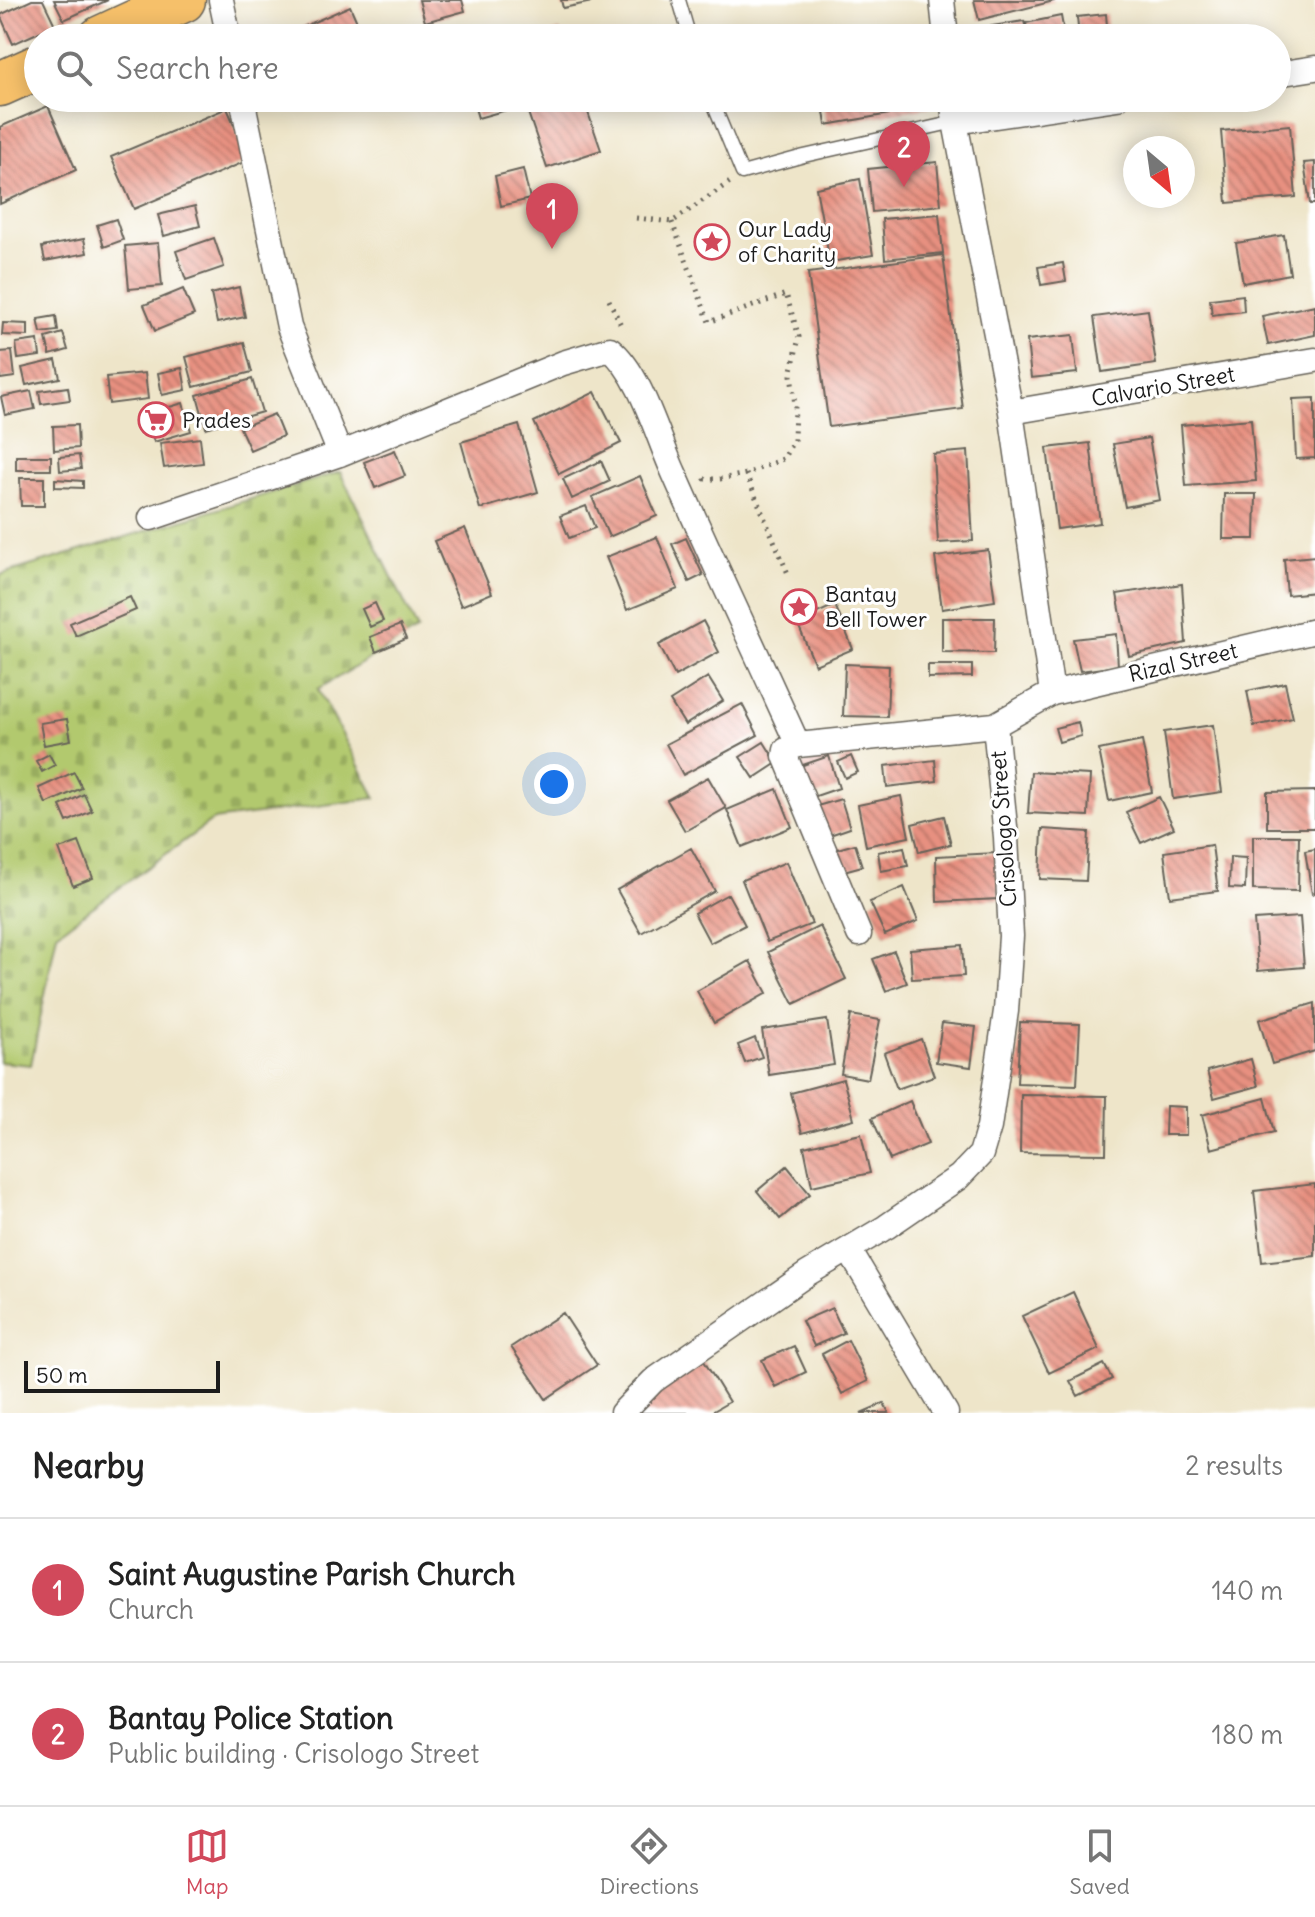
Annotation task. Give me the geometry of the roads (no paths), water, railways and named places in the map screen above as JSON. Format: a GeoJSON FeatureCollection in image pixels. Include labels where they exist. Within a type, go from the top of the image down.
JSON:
{"type":"FeatureCollection","features":[{"type":"Feature","properties":{"kind":"highway"},"geometry":{"type":"LineString","coordinates":[[131,24],[183,0]]}},
{"type":"Feature","properties":{"kind":"highway"},"geometry":{"type":"LineString","coordinates":[[0,84],[24,73]]}},
{"type":"Feature","properties":{"kind":"street"},"geometry":{"type":"LineString","coordinates":[[221,0],[226,24]]}},
{"type":"Feature","properties":{"kind":"street"},"geometry":{"type":"LineString","coordinates":[[942,0],[945,24]]}},
{"type":"Feature","properties":{"kind":"street"},"geometry":{"type":"LineString","coordinates":[[1291,72],[1315,68]]}},
{"type":"Feature","properties":{"kind":"street"},"geometry":{"type":"LineString","coordinates":[[245,112],[289,327],[340,454]]}},
{"type":"Feature","properties":{"kind":"street"},"geometry":{"type":"LineString","coordinates":[[954,112],[1011,412],[1052,693]]}},
{"type":"Feature","properties":{"kind":"street"},"geometry":{"type":"LineString","coordinates":[[151,518],[340,454],[563,363],[610,349],[622,359],[635,381],[794,746]]}},
{"type":"Feature","properties":{"kind":"street","name":"Calvario Street"},"geometry":{"type":"LineString","coordinates":[[1011,412],[1315,360]]}},
{"type":"Feature","properties":{"kind":"street","name":"Rizal Street"},"geometry":{"type":"LineString","coordinates":[[1052,693],[1315,631]]}},
{"type":"Feature","properties":{"kind":"street","name":"Crisologo Street"},"geometry":{"type":"LineString","coordinates":[[622,1413],[653,1381],[807,1274],[886,1227],[959,1177],[981,1154],[989,1127],[1006,1011],[1011,936],[1006,837],[995,725],[1052,693]]}},
{"type":"Feature","properties":{"kind":"street"},"geometry":{"type":"LineString","coordinates":[[859,934],[785,756],[786,750],[794,746],[995,725]]}},
{"type":"Feature","properties":{"kind":"street"},"geometry":{"type":"LineString","coordinates":[[849,1250],[946,1413]]}},
{"type":"Feature","properties":{"kind":"lane"},"geometry":{"type":"LineString","coordinates":[[679,0],[686,24]]}},
{"type":"Feature","properties":{"kind":"lane"},"geometry":{"type":"LineString","coordinates":[[717,112],[742,173],[947,112]]}},
{"type":"Feature","properties":{"kind":"place","name":"Bantay Police Station"},"geometry":{"type":"Point","coordinates":[904,187]}},
{"type":"Feature","properties":{"kind":"place","name":"Our Lady of Charity"},"geometry":{"type":"Point","coordinates":[712,242]}},
{"type":"Feature","properties":{"kind":"place","name":"Saint Augustine Parish Church"},"geometry":{"type":"Point","coordinates":[552,249]}},
{"type":"Feature","properties":{"kind":"place","name":"Prades"},"geometry":{"type":"Point","coordinates":[156,420]}},
{"type":"Feature","properties":{"kind":"place","name":"Bantay Bell Tower"},"geometry":{"type":"Point","coordinates":[799,607]}}]}
